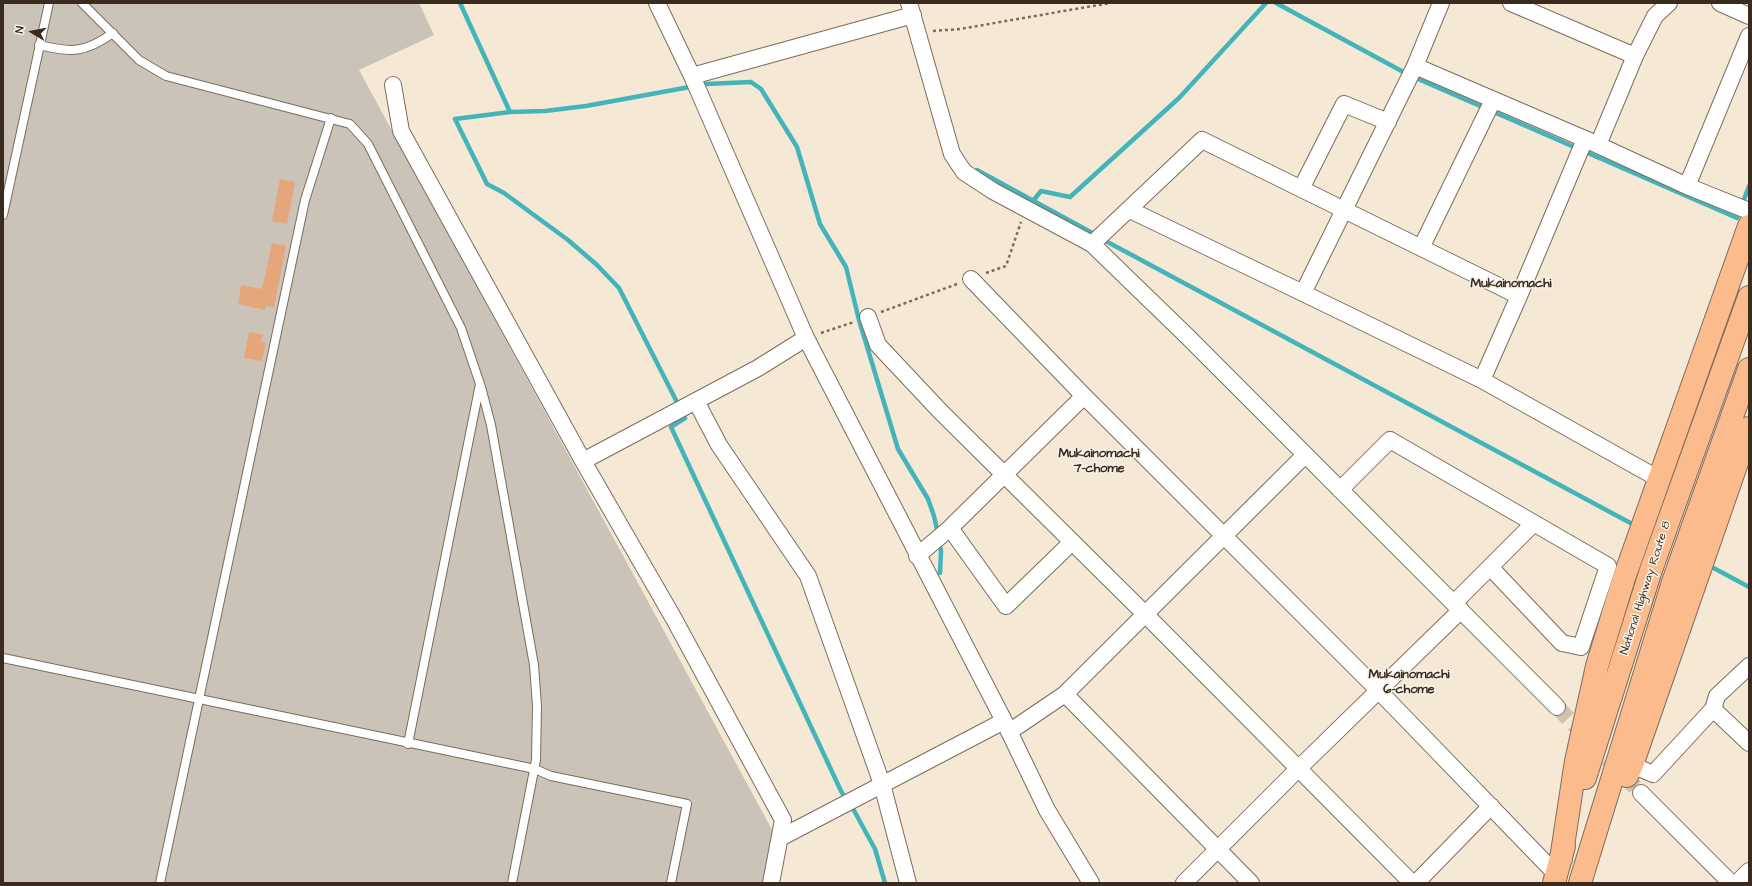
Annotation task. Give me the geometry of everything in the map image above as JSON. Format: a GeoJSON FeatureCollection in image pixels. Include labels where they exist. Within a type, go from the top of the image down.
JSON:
{"type":"FeatureCollection","features":[{"type":"Feature","properties":{"kind":"highway"},"geometry":{"type":"LineString","coordinates":[[1557,872],[1576,761],[1597,666],[1624,578],[1749,226]]}},
{"type":"Feature","properties":{"kind":"highway","name":"National Highway Route 8"},"geometry":{"type":"LineString","coordinates":[[1557,872],[1571,822],[1651,570],[1749,297]]}},
{"type":"Feature","properties":{"kind":"highway","name":"National Highway Route 8"},"geometry":{"type":"LineString","coordinates":[[1580,883],[1673,582],[1749,369]]}},
{"type":"Feature","properties":{"kind":"highway"},"geometry":{"type":"LineString","coordinates":[[1588,856],[1632,765],[1749,428]]}},
{"type":"Feature","properties":{"kind":"street"},"geometry":{"type":"LineString","coordinates":[[657,3],[692,76],[806,338],[1048,810],[1091,883]]}},
{"type":"Feature","properties":{"kind":"street"},"geometry":{"type":"LineString","coordinates":[[1303,293],[1412,74],[1441,3]]}},
{"type":"Feature","properties":{"kind":"street"},"geometry":{"type":"LineString","coordinates":[[1511,3],[1635,56]]}},
{"type":"Feature","properties":{"kind":"street"},"geometry":{"type":"LineString","coordinates":[[1482,380],[1519,296],[1592,142],[1655,16],[1669,3]]}},
{"type":"Feature","properties":{"kind":"street"},"geometry":{"type":"LineString","coordinates":[[1720,3],[1749,16]]}},
{"type":"Feature","properties":{"kind":"street"},"geometry":{"type":"LineString","coordinates":[[692,76],[911,9],[952,154],[964,172],[993,191],[1092,244],[1188,337],[1304,455],[1458,606],[1557,707]]}},
{"type":"Feature","properties":{"kind":"street"},"geometry":{"type":"LineString","coordinates":[[1687,186],[1749,36]]}},
{"type":"Feature","properties":{"kind":"street"},"geometry":{"type":"LineString","coordinates":[[1412,74],[1490,106],[1592,142],[1687,186],[1749,211]]}},
{"type":"Feature","properties":{"kind":"street"},"geometry":{"type":"LineString","coordinates":[[393,85],[401,131],[583,461],[674,619],[783,820],[771,883]]}},
{"type":"Feature","properties":{"kind":"street"},"geometry":{"type":"LineString","coordinates":[[1301,189],[1344,104],[1388,122]]}},
{"type":"Feature","properties":{"kind":"street"},"geometry":{"type":"LineString","coordinates":[[1420,248],[1490,106]]}},
{"type":"Feature","properties":{"kind":"street"},"geometry":{"type":"LineString","coordinates":[[1092,244],[1130,210],[1202,140],[1519,296]]}},
{"type":"Feature","properties":{"kind":"street"},"geometry":{"type":"LineString","coordinates":[[1130,210],[1482,380],[1659,479]]}},
{"type":"Feature","properties":{"kind":"street"},"geometry":{"type":"LineString","coordinates":[[971,279],[1084,396],[1378,690],[1557,872]]}},
{"type":"Feature","properties":{"kind":"street"},"geometry":{"type":"LineString","coordinates":[[868,317],[878,345],[940,411],[1005,474],[1412,883]]}},
{"type":"Feature","properties":{"kind":"street"},"geometry":{"type":"LineString","coordinates":[[583,461],[758,368],[806,338]]}},
{"type":"Feature","properties":{"kind":"street"},"geometry":{"type":"LineString","coordinates":[[918,556],[950,528],[1084,396]]}},
{"type":"Feature","properties":{"kind":"street"},"geometry":{"type":"LineString","coordinates":[[696,401],[719,445],[808,576],[882,784],[908,883]]}},
{"type":"Feature","properties":{"kind":"street"},"geometry":{"type":"LineString","coordinates":[[1340,490],[1390,440],[1608,566],[1581,647],[1562,643],[1491,568]]}},
{"type":"Feature","properties":{"kind":"street"},"geometry":{"type":"LineString","coordinates":[[780,838],[882,784],[1006,727],[1065,694],[1304,455]]}},
{"type":"Feature","properties":{"kind":"street"},"geometry":{"type":"LineString","coordinates":[[1184,883],[1378,690],[1533,524]]}},
{"type":"Feature","properties":{"kind":"street"},"geometry":{"type":"LineString","coordinates":[[950,528],[1006,606],[1072,542]]}},
{"type":"Feature","properties":{"kind":"street"},"geometry":{"type":"LineString","coordinates":[[1632,765],[1654,774],[1714,709],[1717,696],[1749,666]]}},
{"type":"Feature","properties":{"kind":"street"},"geometry":{"type":"LineString","coordinates":[[1065,694],[1251,883]]}},
{"type":"Feature","properties":{"kind":"street"},"geometry":{"type":"LineString","coordinates":[[1714,709],[1749,743]]}},
{"type":"Feature","properties":{"kind":"street"},"geometry":{"type":"LineString","coordinates":[[1642,793],[1731,883]]}},
{"type":"Feature","properties":{"kind":"street"},"geometry":{"type":"LineString","coordinates":[[1416,883],[1491,806]]}},
{"type":"Feature","properties":{"kind":"street"},"geometry":{"type":"LineString","coordinates":[[1737,883],[1749,871]]}},
{"type":"Feature","properties":{"kind":"lane"},"geometry":{"type":"LineString","coordinates":[[3,215],[49,3]]}},
{"type":"Feature","properties":{"kind":"lane"},"geometry":{"type":"LineString","coordinates":[[82,3],[139,60],[166,76],[350,124],[368,144],[461,328],[480,384],[491,425],[534,665],[537,706],[537,750],[535,769],[512,883]]}},
{"type":"Feature","properties":{"kind":"lane"},"geometry":{"type":"LineString","coordinates":[[39,45],[57,50],[82,50],[96,45],[113,33]]}},
{"type":"Feature","properties":{"kind":"lane"},"geometry":{"type":"LineString","coordinates":[[160,883],[305,200],[331,118]]}},
{"type":"Feature","properties":{"kind":"lane"},"geometry":{"type":"LineString","coordinates":[[408,744],[480,384]]}},
{"type":"Feature","properties":{"kind":"lane"},"geometry":{"type":"LineString","coordinates":[[3,658],[199,698],[408,744],[535,769],[551,776],[687,804],[671,883]]}},
{"type":"Feature","properties":{"kind":"path"},"geometry":{"type":"LineString","coordinates":[[918,32],[960,29],[1110,3]]}},
{"type":"Feature","properties":{"kind":"path"},"geometry":{"type":"LineString","coordinates":[[806,338],[868,317],[1006,266],[1026,209]]}},
{"type":"Feature","properties":{"kind":"shaded area"},"geometry":{"type":"Polygon","coordinates":[[[3,3],[419,3],[434,35],[359,70],[776,837],[764,883],[3,883],[3,3]]]}},
{"type":"Feature","properties":{"kind":"building"},"geometry":{"type":"Polygon","coordinates":[[[280,179],[295,182],[287,224],[272,221],[280,179]]]}},
{"type":"Feature","properties":{"kind":"building"},"geometry":{"type":"Polygon","coordinates":[[[272,243],[286,246],[274,307],[266,306],[265,310],[238,304],[241,285],[262,289],[272,243]]]}},
{"type":"Feature","properties":{"kind":"building"},"geometry":{"type":"Polygon","coordinates":[[[249,332],[263,335],[261,342],[266,343],[262,361],[244,358],[249,332]]]}},
{"type":"Feature","properties":{"kind":"waterway"},"geometry":{"type":"LineString","coordinates":[[460,3],[510,112]]}},
{"type":"Feature","properties":{"kind":"waterway"},"geometry":{"type":"LineString","coordinates":[[1033,201],[1041,191],[1070,197],[1179,98],[1266,3]]}},
{"type":"Feature","properties":{"kind":"waterway"},"geometry":{"type":"LineString","coordinates":[[1276,3],[1409,75],[1737,218],[1749,186]]}},
{"type":"Feature","properties":{"kind":"waterway"},"geometry":{"type":"LineString","coordinates":[[846,799],[671,427],[685,418],[619,288],[597,265],[568,240],[504,193],[487,184],[455,119],[510,112],[545,111],[586,106],[706,84],[751,82],[761,89],[797,147],[820,224],[846,267],[859,320],[898,449],[928,499],[938,534]]}},
{"type":"Feature","properties":{"kind":"waterway"},"geometry":{"type":"LineString","coordinates":[[977,170],[1096,235]]}},
{"type":"Feature","properties":{"kind":"waterway"},"geometry":{"type":"LineString","coordinates":[[1102,239],[1636,526]]}},
{"type":"Feature","properties":{"kind":"waterway"},"geometry":{"type":"LineString","coordinates":[[939,541],[941,551],[940,573]]}},
{"type":"Feature","properties":{"kind":"waterway"},"geometry":{"type":"LineString","coordinates":[[1708,565],[1749,587]]}},
{"type":"Feature","properties":{"kind":"waterway"},"geometry":{"type":"LineString","coordinates":[[851,805],[875,849],[885,883]]}},
{"type":"Feature","properties":{"kind":"tunnel"},"geometry":{"type":"LineString","coordinates":[[1557,707],[1641,793]]}},
{"type":"Feature","properties":{"kind":"district","name":"Mukainomachi"},"geometry":{"type":"Point","coordinates":[1511,284]}},
{"type":"Feature","properties":{"kind":"district","name":"Mukainomachi 7-chome"},"geometry":{"type":"Point","coordinates":[1099,462]}},
{"type":"Feature","properties":{"kind":"district","name":"Mukainomachi 6-chome"},"geometry":{"type":"Point","coordinates":[1409,682]}}]}
